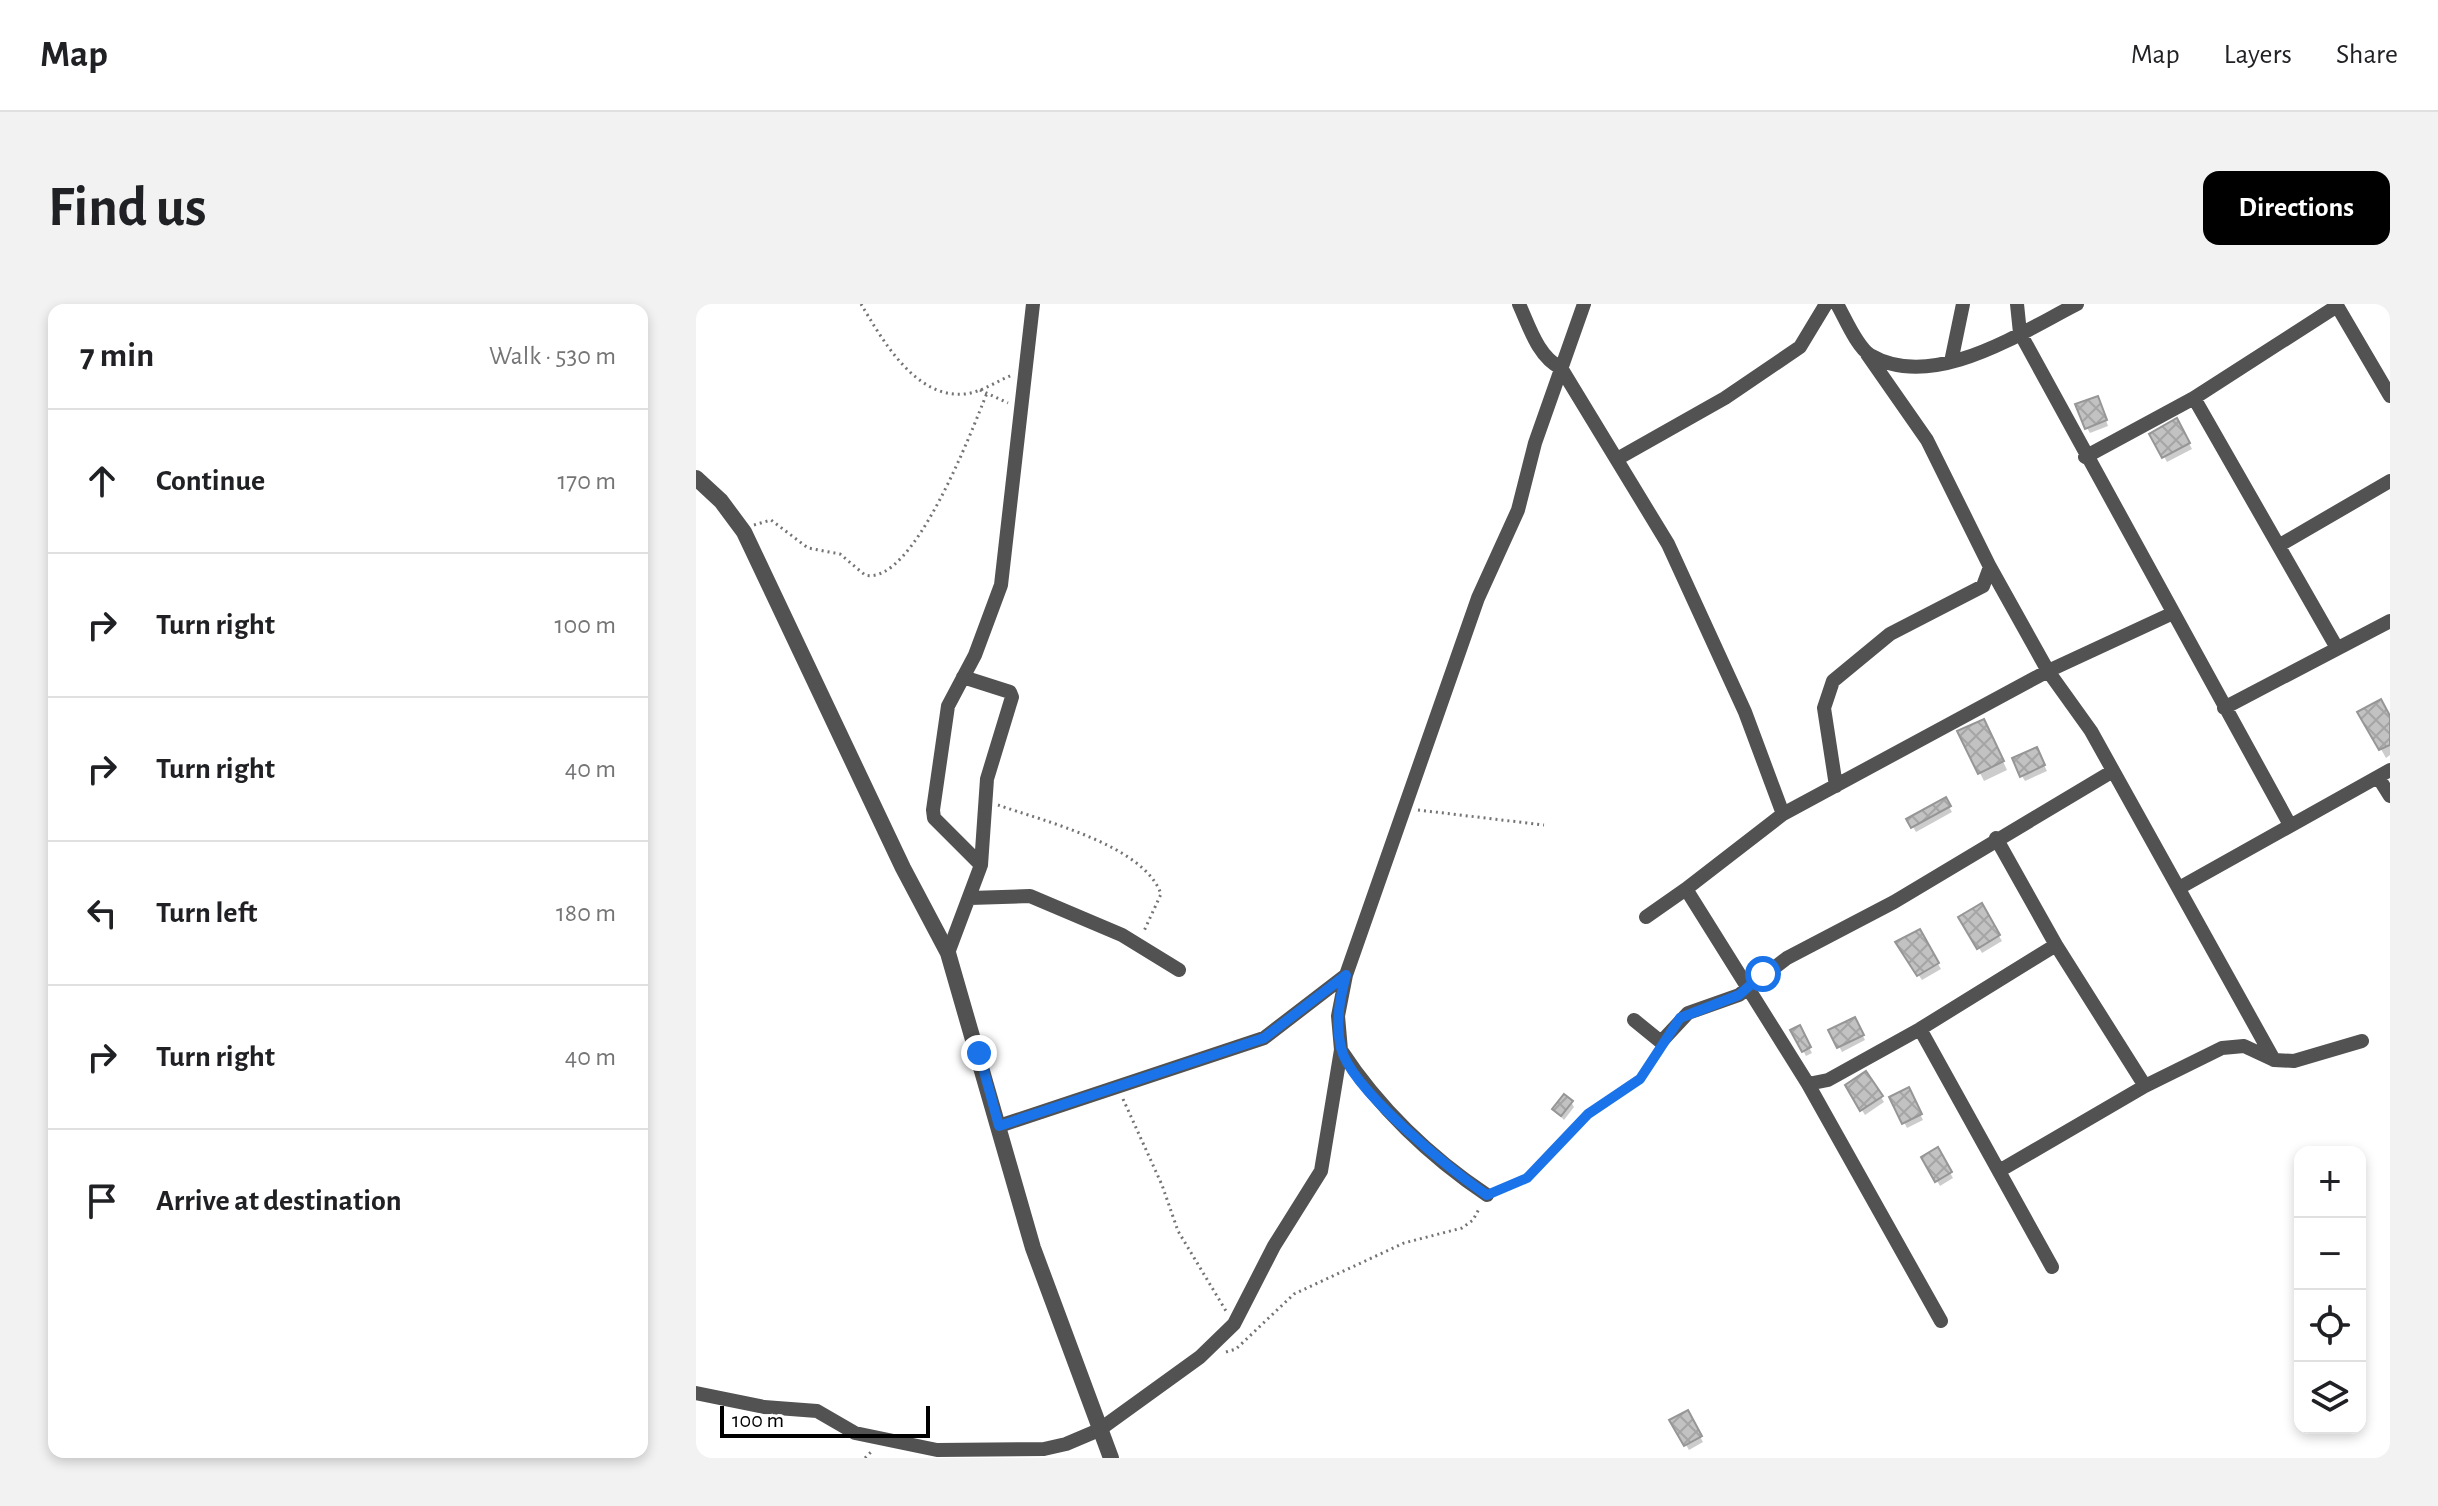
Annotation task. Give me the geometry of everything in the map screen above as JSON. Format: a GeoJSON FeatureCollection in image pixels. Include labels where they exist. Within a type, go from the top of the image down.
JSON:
{"type":"FeatureCollection","features":[{"type":"Feature","properties":{"kind":"street"},"geometry":{"type":"LineString","coordinates":[[981,865],[933,814],[948,706],[975,655],[1001,585],[1033,304]]}},
{"type":"Feature","properties":{"kind":"street"},"geometry":{"type":"LineString","coordinates":[[1519,304],[1537,344],[1552,363],[1561,368],[1668,544],[1759,744],[1783,814]]}},
{"type":"Feature","properties":{"kind":"street"},"geometry":{"type":"LineString","coordinates":[[696,1393],[764,1407],[817,1411],[855,1433],[937,1450],[1044,1449],[1099,1430],[1200,1357],[1234,1324],[1274,1246],[1321,1171],[1327,1151],[1341,1050],[1338,1016],[1346,975],[1478,598],[1518,510],[1535,443],[1584,304]]}},
{"type":"Feature","properties":{"kind":"street"},"geometry":{"type":"LineString","coordinates":[[1617,459],[1725,398],[1800,347],[1826,304]]}},
{"type":"Feature","properties":{"kind":"street"},"geometry":{"type":"LineString","coordinates":[[1837,304],[1867,354],[1927,440],[1990,567],[2048,671],[2113,771],[2274,1060]]}},
{"type":"Feature","properties":{"kind":"street"},"geometry":{"type":"LineString","coordinates":[[1951,362],[1963,304]]}},
{"type":"Feature","properties":{"kind":"street"},"geometry":{"type":"LineString","coordinates":[[2017,304],[2020,333],[2171,614],[2290,825]]}},
{"type":"Feature","properties":{"kind":"street"},"geometry":{"type":"LineString","coordinates":[[1867,354],[1902,368],[1931,368],[2020,333],[2077,304]]}},
{"type":"Feature","properties":{"kind":"street"},"geometry":{"type":"LineString","coordinates":[[2085,457],[2194,398],[2337,305],[2390,396]]}},
{"type":"Feature","properties":{"kind":"street"},"geometry":{"type":"LineString","coordinates":[[2194,398],[2337,648]]}},
{"type":"Feature","properties":{"kind":"street"},"geometry":{"type":"LineString","coordinates":[[696,478],[721,501],[744,532],[903,868],[948,953],[1033,1248],[1111,1458]]}},
{"type":"Feature","properties":{"kind":"street"},"geometry":{"type":"LineString","coordinates":[[2280,545],[2390,481]]}},
{"type":"Feature","properties":{"kind":"street"},"geometry":{"type":"LineString","coordinates":[[1836,786],[1824,708],[1829,687],[1890,634],[1983,586],[1990,567]]}},
{"type":"Feature","properties":{"kind":"street"},"geometry":{"type":"LineString","coordinates":[[1646,917],[1783,814],[2048,671],[2171,614]]}},
{"type":"Feature","properties":{"kind":"street"},"geometry":{"type":"LineString","coordinates":[[2224,708],[2390,621]]}},
{"type":"Feature","properties":{"kind":"street"},"geometry":{"type":"LineString","coordinates":[[948,953],[981,865],[992,754],[1012,694],[963,677]]}},
{"type":"Feature","properties":{"kind":"street"},"geometry":{"type":"LineString","coordinates":[[1634,1020],[1661,1042],[1688,1013],[1750,988],[1787,958],[1894,902],[1996,838],[2113,771]]}},
{"type":"Feature","properties":{"kind":"street"},"geometry":{"type":"LineString","coordinates":[[2179,888],[2384,773],[2390,796]]}},
{"type":"Feature","properties":{"kind":"street"},"geometry":{"type":"LineString","coordinates":[[1996,838],[2056,945],[2145,1086]]}},
{"type":"Feature","properties":{"kind":"street"},"geometry":{"type":"LineString","coordinates":[[1686,889],[1808,1084],[1941,1321]]}},
{"type":"Feature","properties":{"kind":"street"},"geometry":{"type":"LineString","coordinates":[[970,898],[1030,896],[1136,944],[1179,970]]}},
{"type":"Feature","properties":{"kind":"street"},"geometry":{"type":"LineString","coordinates":[[1808,1084],[1828,1080],[1920,1029],[2056,945]]}},
{"type":"Feature","properties":{"kind":"street"},"geometry":{"type":"LineString","coordinates":[[999,1126],[1117,1084],[1264,1038],[1346,975]]}},
{"type":"Feature","properties":{"kind":"street"},"geometry":{"type":"LineString","coordinates":[[1920,1029],[2052,1267]]}},
{"type":"Feature","properties":{"kind":"street"},"geometry":{"type":"LineString","coordinates":[[1999,1171],[2145,1086],[2234,1046],[2259,1050],[2274,1060],[2294,1061],[2362,1041]]}},
{"type":"Feature","properties":{"kind":"street"},"geometry":{"type":"LineString","coordinates":[[1341,1050],[1359,1078],[1390,1112],[1459,1176],[1487,1195]]}},
{"type":"Feature","properties":{"kind":"path"},"geometry":{"type":"LineString","coordinates":[[861,304],[898,361],[924,381],[959,394],[980,390],[1023,371]]}},
{"type":"Feature","properties":{"kind":"path"},"geometry":{"type":"LineString","coordinates":[[980,390],[1019,408]]}},
{"type":"Feature","properties":{"kind":"path"},"geometry":{"type":"LineString","coordinates":[[744,532],[760,522],[771,520],[808,548],[840,554],[865,575],[886,573],[907,555],[927,520],[969,438],[987,393]]}},
{"type":"Feature","properties":{"kind":"path"},"geometry":{"type":"LineString","coordinates":[[986,802],[1097,841],[1136,862],[1161,894],[1136,944]]}},
{"type":"Feature","properties":{"kind":"path"},"geometry":{"type":"LineString","coordinates":[[1403,808],[1544,825]]}},
{"type":"Feature","properties":{"kind":"path"},"geometry":{"type":"LineString","coordinates":[[1200,1357],[1236,1349],[1294,1294],[1318,1281],[1415,1239],[1468,1226],[1487,1195],[1527,1178],[1588,1114],[1640,1079],[1661,1042]]}},
{"type":"Feature","properties":{"kind":"path"},"geometry":{"type":"LineString","coordinates":[[1117,1084],[1162,1185],[1178,1231],[1234,1324]]}},
{"type":"Feature","properties":{"kind":"building"},"geometry":{"type":"Polygon","coordinates":[[[2098,396],[2107,420],[2085,429],[2075,404],[2098,396]]]}},
{"type":"Feature","properties":{"kind":"building"},"geometry":{"type":"Polygon","coordinates":[[[2177,418],[2190,443],[2162,458],[2149,434],[2177,418]]]}},
{"type":"Feature","properties":{"kind":"building"},"geometry":{"type":"Polygon","coordinates":[[[2381,699],[2390,716],[2390,745],[2379,750],[2357,712],[2381,699]]]}},
{"type":"Feature","properties":{"kind":"building"},"geometry":{"type":"Polygon","coordinates":[[[1984,719],[2004,761],[1978,774],[1957,731],[1984,719]]]}},
{"type":"Feature","properties":{"kind":"building"},"geometry":{"type":"Polygon","coordinates":[[[2037,747],[2045,765],[2020,777],[2012,758],[2037,747]]]}},
{"type":"Feature","properties":{"kind":"building"},"geometry":{"type":"Polygon","coordinates":[[[1946,797],[1951,806],[1911,828],[1906,819],[1946,797]]]}},
{"type":"Feature","properties":{"kind":"building"},"geometry":{"type":"Polygon","coordinates":[[[1982,903],[2000,935],[1977,949],[1958,917],[1982,903]]]}},
{"type":"Feature","properties":{"kind":"building"},"geometry":{"type":"Polygon","coordinates":[[[1920,929],[1939,963],[1917,976],[1895,942],[1920,929]]]}},
{"type":"Feature","properties":{"kind":"building"},"geometry":{"type":"Polygon","coordinates":[[[1855,1017],[1864,1035],[1837,1048],[1828,1030],[1855,1017]]]}},
{"type":"Feature","properties":{"kind":"building"},"geometry":{"type":"Polygon","coordinates":[[[1800,1025],[1811,1047],[1802,1052],[1790,1030],[1800,1025]]]}},
{"type":"Feature","properties":{"kind":"building"},"geometry":{"type":"Polygon","coordinates":[[[1866,1071],[1883,1096],[1860,1111],[1845,1085],[1866,1071]]]}},
{"type":"Feature","properties":{"kind":"building"},"geometry":{"type":"Polygon","coordinates":[[[1909,1087],[1922,1114],[1902,1124],[1889,1097],[1909,1087]]]}},
{"type":"Feature","properties":{"kind":"building"},"geometry":{"type":"Polygon","coordinates":[[[1564,1094],[1573,1101],[1561,1116],[1552,1109],[1564,1094]]]}},
{"type":"Feature","properties":{"kind":"building"},"geometry":{"type":"Polygon","coordinates":[[[1938,1147],[1952,1172],[1935,1182],[1921,1157],[1938,1147]]]}},
{"type":"Feature","properties":{"kind":"building"},"geometry":{"type":"Polygon","coordinates":[[[1688,1410],[1702,1436],[1684,1446],[1669,1420],[1688,1410]]]}},
{"type":"Feature","properties":{"kind":"route"},"geometry":{"type":"LineString","coordinates":[[979,1053],[999,1126],[1117,1084],[1264,1038],[1287,1024],[1346,975],[1338,1016],[1341,1050],[1359,1078],[1390,1112],[1459,1176],[1487,1195],[1527,1178],[1588,1114],[1640,1079],[1661,1042],[1680,1018],[1739,995],[1763,974]]}}]}
